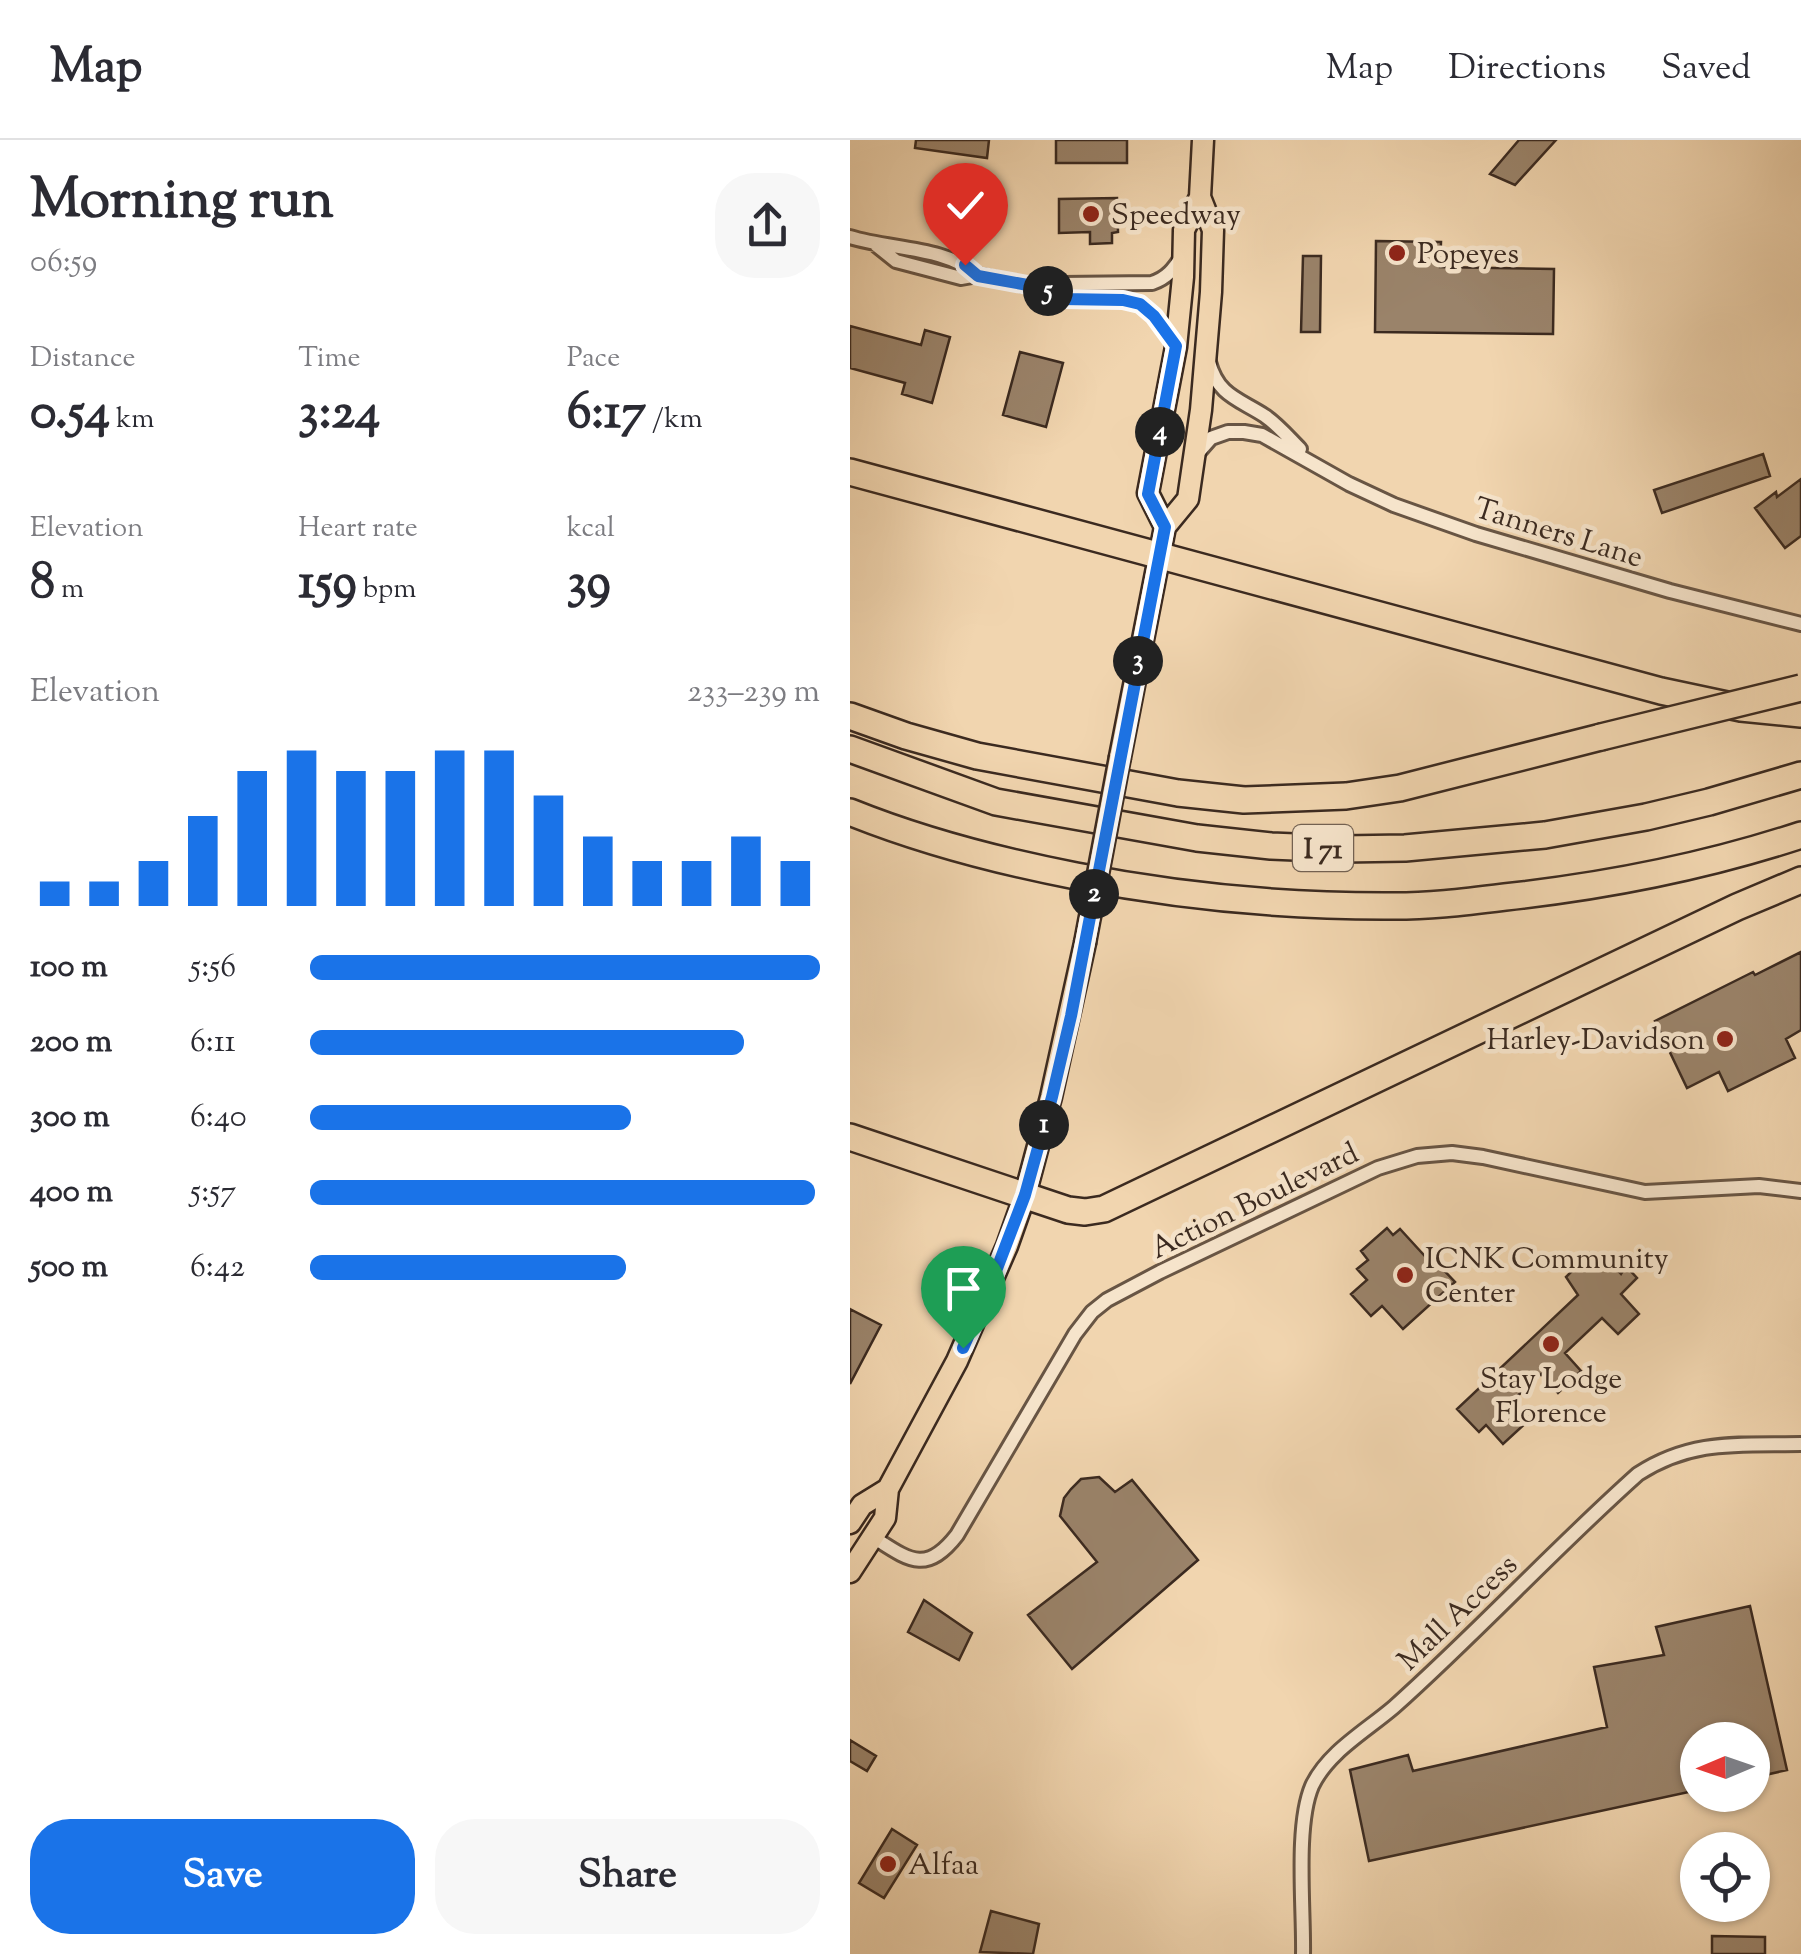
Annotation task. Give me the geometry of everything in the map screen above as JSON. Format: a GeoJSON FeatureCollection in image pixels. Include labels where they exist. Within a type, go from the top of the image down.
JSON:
{"type":"FeatureCollection","features":[{"type":"Feature","properties":{"kind":"highway"},"geometry":{"type":"LineString","coordinates":[[850,472],[1660,691],[1741,708],[1801,714]]}},
{"type":"Feature","properties":{"kind":"highway"},"geometry":{"type":"LineString","coordinates":[[850,716],[976,756],[1161,790],[1244,800],[1298,799],[1400,788],[1801,688]]}},
{"type":"Feature","properties":{"kind":"highway","name":"I 71"},"geometry":{"type":"LineString","coordinates":[[850,749],[996,802],[1197,838],[1343,849],[1405,848],[1545,835],[1710,802],[1801,775]]}},
{"type":"Feature","properties":{"kind":"highway","name":"I 71"},"geometry":{"type":"LineString","coordinates":[[850,812],[984,856],[1142,889],[1252,902],[1351,906],[1453,903],[1582,889],[1693,866],[1801,836]]}},
{"type":"Feature","properties":{"kind":"highway"},"geometry":{"type":"LineString","coordinates":[[850,1137],[1068,1210],[1104,1210],[1801,880]]}},
{"type":"Feature","properties":{"kind":"main road"},"geometry":{"type":"LineString","coordinates":[[1165,527],[1148,494],[1176,346],[1184,230],[1200,197],[1203,140]]}},
{"type":"Feature","properties":{"kind":"main road"},"geometry":{"type":"LineString","coordinates":[[850,1572],[885,1518],[888,1489],[963,1348],[994,1276],[1025,1195],[1052,1097],[1165,527],[1188,499],[1206,352],[1212,230],[1200,197]]}},
{"type":"Feature","properties":{"kind":"main road"},"geometry":{"type":"LineString","coordinates":[[854,1511],[888,1489]]}},
{"type":"Feature","properties":{"kind":"street"},"geometry":{"type":"LineString","coordinates":[[850,237],[876,246],[900,246],[932,255],[965,265],[978,276],[1044,288],[1062,299],[1140,304],[1176,346]]}},
{"type":"Feature","properties":{"kind":"street"},"geometry":{"type":"LineString","coordinates":[[1044,288],[1062,284],[1152,283],[1172,272],[1184,254]]}},
{"type":"Feature","properties":{"kind":"street","name":"Tanners Lane"},"geometry":{"type":"LineString","coordinates":[[1206,352],[1216,383],[1268,418],[1312,462]]}},
{"type":"Feature","properties":{"kind":"street","name":"Tanners Lane"},"geometry":{"type":"LineString","coordinates":[[1194,458],[1211,438],[1228,432],[1262,435],[1350,484],[1476,534],[1670,591],[1801,624]]}},
{"type":"Feature","properties":{"kind":"street","name":"Action Boulevard"},"geometry":{"type":"LineString","coordinates":[[873,1537],[917,1561],[948,1547],[1075,1334],[1107,1300],[1378,1168],[1418,1156],[1452,1153],[1644,1192],[1759,1186],[1801,1191]]}},
{"type":"Feature","properties":{"kind":"street","name":"Mall Access"},"geometry":{"type":"LineString","coordinates":[[1303,1954],[1302,1844],[1306,1805],[1314,1782],[1338,1752],[1393,1707],[1648,1468],[1686,1450],[1801,1444]]}},
{"type":"Feature","properties":{"kind":"building"},"geometry":{"type":"Polygon","coordinates":[[[916,140],[989,140],[987,158],[915,148],[916,140]]]}},
{"type":"Feature","properties":{"kind":"building"},"geometry":{"type":"Polygon","coordinates":[[[1056,140],[1127,140],[1127,163],[1056,163],[1056,140]]]}},
{"type":"Feature","properties":{"kind":"building"},"geometry":{"type":"Polygon","coordinates":[[[1519,140],[1556,140],[1515,185],[1490,174],[1519,140]]]}},
{"type":"Feature","properties":{"kind":"building"},"geometry":{"type":"Polygon","coordinates":[[[1117,198],[1118,232],[1112,233],[1112,243],[1090,244],[1090,232],[1059,233],[1059,199],[1117,198]]]}},
{"type":"Feature","properties":{"kind":"building"},"geometry":{"type":"Polygon","coordinates":[[[1376,241],[1441,242],[1440,267],[1554,269],[1553,334],[1375,332],[1376,241]]]}},
{"type":"Feature","properties":{"kind":"building"},"geometry":{"type":"Polygon","coordinates":[[[1303,256],[1321,256],[1320,332],[1301,332],[1303,256]]]}},
{"type":"Feature","properties":{"kind":"building"},"geometry":{"type":"Polygon","coordinates":[[[850,326],[921,345],[925,330],[950,337],[932,403],[902,394],[905,383],[850,368],[850,326]]]}},
{"type":"Feature","properties":{"kind":"building"},"geometry":{"type":"Polygon","coordinates":[[[1020,352],[1063,363],[1046,427],[1003,415],[1020,352]]]}},
{"type":"Feature","properties":{"kind":"building"},"geometry":{"type":"Polygon","coordinates":[[[1763,454],[1770,476],[1662,513],[1654,490],[1763,454]]]}},
{"type":"Feature","properties":{"kind":"building"},"geometry":{"type":"Polygon","coordinates":[[[1801,479],[1801,536],[1785,548],[1755,508],[1801,479]]]}},
{"type":"Feature","properties":{"kind":"building","name":"Harley-Davidson"},"geometry":{"type":"Polygon","coordinates":[[[1801,952],[1801,1030],[1786,1039],[1795,1058],[1728,1091],[1719,1072],[1687,1088],[1655,1021],[1801,952]]]}},
{"type":"Feature","properties":{"kind":"building","name":"ICNK Community Center"},"geometry":{"type":"Polygon","coordinates":[[[1387,1228],[1393,1235],[1400,1229],[1433,1265],[1436,1262],[1455,1282],[1403,1329],[1382,1306],[1371,1316],[1351,1294],[1367,1280],[1357,1269],[1368,1260],[1361,1251],[1387,1228]]]}},
{"type":"Feature","properties":{"kind":"building","name":"Stay Lodge Florence"},"geometry":{"type":"Polygon","coordinates":[[[1590,1253],[1606,1269],[1612,1264],[1621,1274],[1626,1266],[1637,1278],[1621,1294],[1639,1314],[1618,1334],[1602,1318],[1565,1353],[1581,1371],[1558,1393],[1541,1374],[1512,1401],[1530,1419],[1503,1444],[1486,1425],[1479,1432],[1457,1409],[1578,1295],[1566,1277],[1590,1253]]]}},
{"type":"Feature","properties":{"kind":"building"},"geometry":{"type":"Polygon","coordinates":[[[850,1309],[881,1325],[850,1384],[850,1309]]]}},
{"type":"Feature","properties":{"kind":"building"},"geometry":{"type":"Polygon","coordinates":[[[1099,1477],[1115,1492],[1132,1480],[1198,1560],[1072,1669],[1028,1615],[1097,1562],[1060,1516],[1064,1498],[1081,1479],[1099,1477]]]}},
{"type":"Feature","properties":{"kind":"building"},"geometry":{"type":"Polygon","coordinates":[[[924,1600],[972,1633],[959,1660],[908,1632],[924,1600]]]}},
{"type":"Feature","properties":{"kind":"building"},"geometry":{"type":"Polygon","coordinates":[[[1750,1606],[1787,1770],[1770,1774],[1770,1722],[1680,1722],[1680,1794],[1369,1861],[1350,1770],[1408,1755],[1413,1771],[1607,1727],[1594,1667],[1664,1655],[1656,1627],[1750,1606]]]}},
{"type":"Feature","properties":{"kind":"building"},"geometry":{"type":"Polygon","coordinates":[[[850,1740],[876,1756],[867,1771],[850,1761],[850,1740]]]}},
{"type":"Feature","properties":{"kind":"building","name":"Alfaa"},"geometry":{"type":"Polygon","coordinates":[[[892,1829],[917,1845],[884,1898],[859,1883],[892,1829]]]}},
{"type":"Feature","properties":{"kind":"building"},"geometry":{"type":"Polygon","coordinates":[[[991,1911],[1039,1924],[1033,1954],[980,1952],[991,1911]]]}},
{"type":"Feature","properties":{"kind":"building"},"geometry":{"type":"Polygon","coordinates":[[[1712,1936],[1765,1937],[1765,1954],[1712,1954],[1712,1936]]]}},
{"type":"Feature","properties":{"kind":"place","name":"Speedway"},"geometry":{"type":"Point","coordinates":[1091,214]}},
{"type":"Feature","properties":{"kind":"place","name":"Popeyes"},"geometry":{"type":"Point","coordinates":[1397,253]}},
{"type":"Feature","properties":{"kind":"place","name":"Harley-Davidson"},"geometry":{"type":"Point","coordinates":[1725,1039]}},
{"type":"Feature","properties":{"kind":"place","name":"ICNK Community Center"},"geometry":{"type":"Point","coordinates":[1405,1275]}},
{"type":"Feature","properties":{"kind":"place","name":"Stay Lodge Florence"},"geometry":{"type":"Point","coordinates":[1551,1344]}},
{"type":"Feature","properties":{"kind":"place","name":"Alfaa"},"geometry":{"type":"Point","coordinates":[888,1864]}},
{"type":"Feature","properties":{"kind":"route"},"geometry":{"type":"LineString","coordinates":[[963,1348],[1025,1195],[1071,1016],[1165,527],[1148,494],[1176,346],[1140,304],[1062,299],[1044,288],[978,276],[965,265]]}}]}
